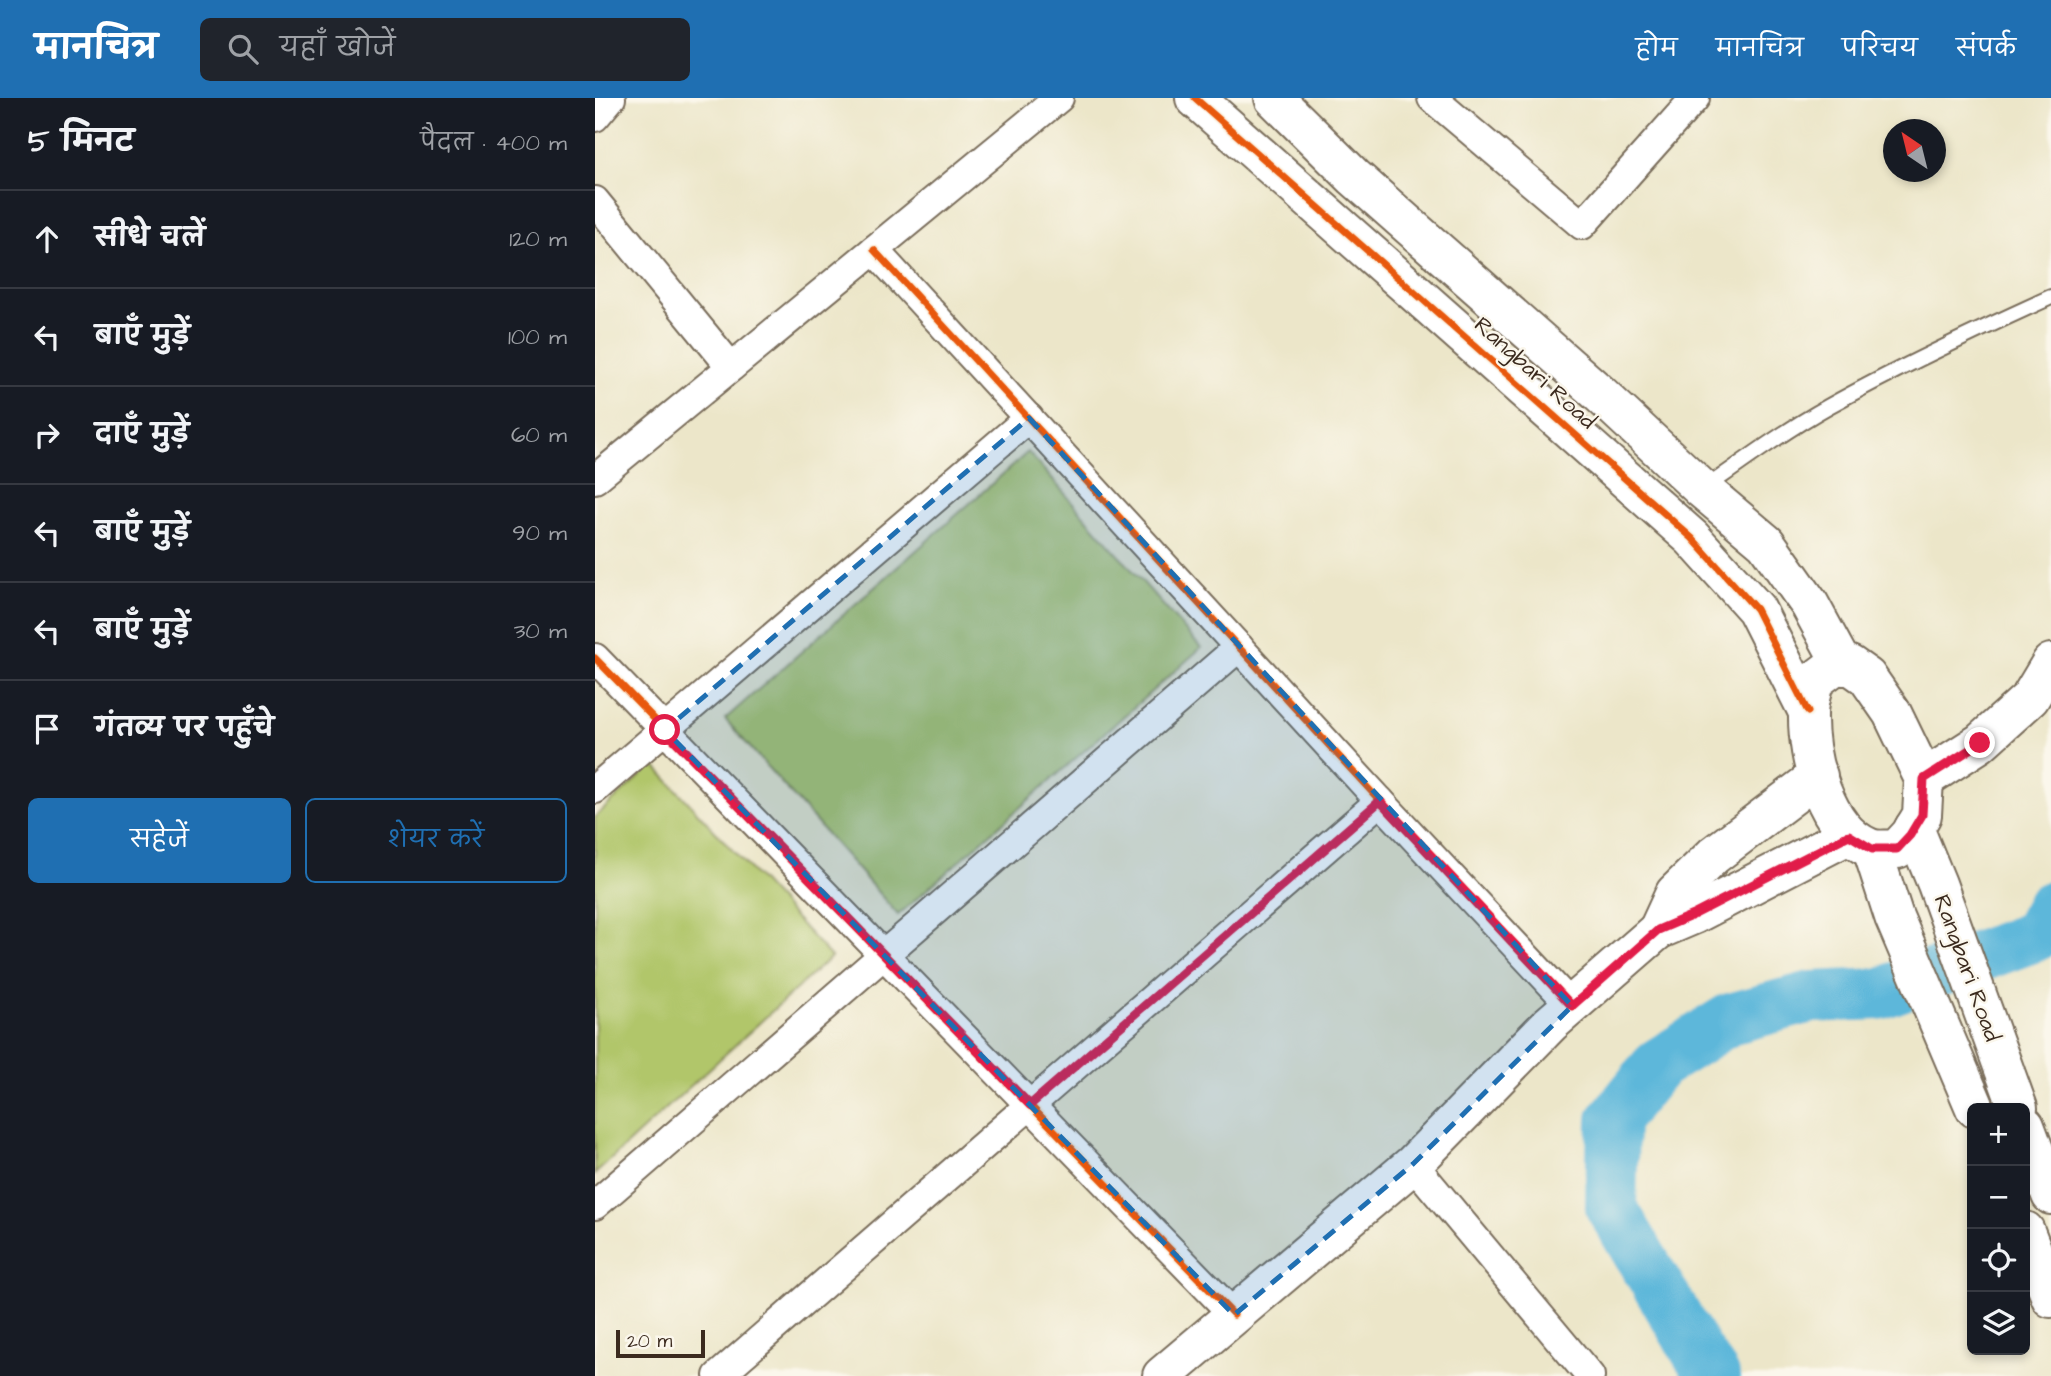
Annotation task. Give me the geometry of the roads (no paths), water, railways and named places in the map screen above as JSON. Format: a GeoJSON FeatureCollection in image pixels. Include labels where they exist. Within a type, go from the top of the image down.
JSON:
{"type":"FeatureCollection","features":[{"type":"Feature","properties":{"kind":"street"},"geometry":{"type":"LineString","coordinates":[[595,117],[611,98]]}},
{"type":"Feature","properties":{"kind":"street"},"geometry":{"type":"LineString","coordinates":[[595,479],[1059,98]]}},
{"type":"Feature","properties":{"kind":"street","name":"Rangbari Road"},"geometry":{"type":"LineString","coordinates":[[1195,98],[1692,538],[1755,609],[1808,712],[1812,752],[1825,801],[1860,842],[1973,1103]]}},
{"type":"Feature","properties":{"kind":"street","name":"Rangbari Road"},"geometry":{"type":"LineString","coordinates":[[1274,98],[1354,177],[1600,394],[1703,490],[1766,543],[1810,605],[1843,666]]}},
{"type":"Feature","properties":{"kind":"street"},"geometry":{"type":"LineString","coordinates":[[1432,98],[1582,225],[1695,98]]}},
{"type":"Feature","properties":{"kind":"street"},"geometry":{"type":"LineString","coordinates":[[595,201],[731,367]]}},
{"type":"Feature","properties":{"kind":"street"},"geometry":{"type":"LineString","coordinates":[[874,250],[1572,1006]]}},
{"type":"Feature","properties":{"kind":"street"},"geometry":{"type":"LineString","coordinates":[[595,789],[1028,418]]}},
{"type":"Feature","properties":{"kind":"street"},"geometry":{"type":"LineString","coordinates":[[595,1205],[1239,647]]}},
{"type":"Feature","properties":{"kind":"street"},"geometry":{"type":"LineString","coordinates":[[595,658],[1234,1315]]}},
{"type":"Feature","properties":{"kind":"street"},"geometry":{"type":"LineString","coordinates":[[1924,779],[1980,743],[2030,698],[2051,663]]}},
{"type":"Feature","properties":{"kind":"street"},"geometry":{"type":"LineString","coordinates":[[1162,1376],[1413,1164],[1550,1024],[1658,930],[1860,842],[1897,849],[1922,815],[1924,779],[1892,713],[1867,677],[1850,665],[1834,666],[1814,681],[1808,712]]}},
{"type":"Feature","properties":{"kind":"street"},"geometry":{"type":"LineString","coordinates":[[1658,930],[1675,893],[1714,855],[1818,776]]}},
{"type":"Feature","properties":{"kind":"street"},"geometry":{"type":"LineString","coordinates":[[718,1376],[1380,801]]}},
{"type":"Feature","properties":{"kind":"street","name":"Rangbari Road"},"geometry":{"type":"LineString","coordinates":[[1915,828],[2016,1103]]}},
{"type":"Feature","properties":{"kind":"street"},"geometry":{"type":"LineString","coordinates":[[2030,1139],[2051,1195]]}},
{"type":"Feature","properties":{"kind":"street"},"geometry":{"type":"LineString","coordinates":[[1413,1164],[1590,1376]]}},
{"type":"Feature","properties":{"kind":"street"},"geometry":{"type":"LineString","coordinates":[[2030,1244],[2051,1298]]}},
{"type":"Feature","properties":{"kind":"lane"},"geometry":{"type":"LineString","coordinates":[[1703,490],[1779,437],[1828,407],[1941,347],[2051,298]]}},
{"type":"Feature","properties":{"kind":"waterway"},"geometry":{"type":"LineString","coordinates":[[1714,1376],[1611,1207],[1613,1120],[1658,1064],[1730,1019],[1811,997],[1879,994],[2035,936],[2051,907]]}}]}
